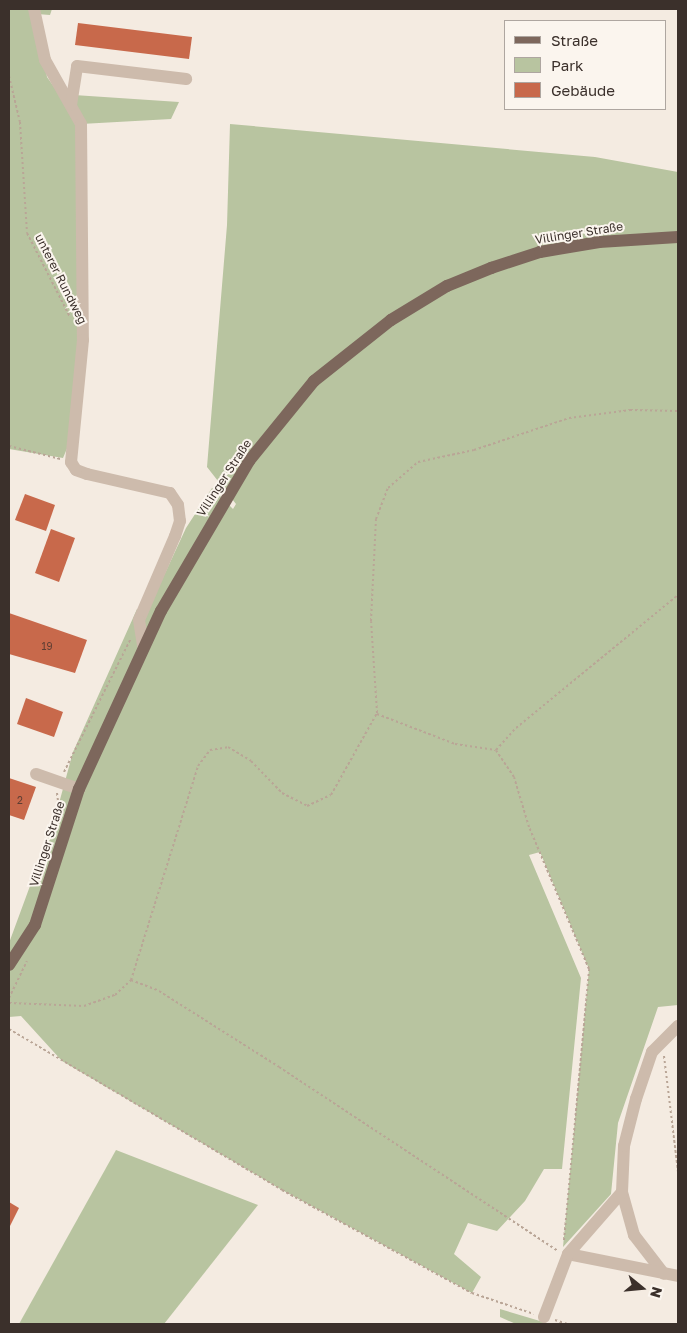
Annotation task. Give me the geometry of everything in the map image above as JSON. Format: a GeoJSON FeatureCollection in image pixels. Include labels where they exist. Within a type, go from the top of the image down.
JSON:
{"type":"FeatureCollection","features":[{"type":"Feature","properties":{"kind":"main road","name":"Villinger Straße"},"geometry":{"type":"LineString","coordinates":[[9,965],[35,924],[79,789],[143,646],[249,461],[282,415],[350,348],[447,286],[490,268],[540,252],[599,242],[678,237]]}},
{"type":"Feature","properties":{"kind":"lane"},"geometry":{"type":"LineString","coordinates":[[34,9],[42,53],[81,124],[83,340],[71,462],[76,470],[87,474],[170,493],[178,505],[180,521],[175,536],[139,620],[143,646]]}},
{"type":"Feature","properties":{"kind":"lane"},"geometry":{"type":"LineString","coordinates":[[71,105],[77,66],[186,79]]}},
{"type":"Feature","properties":{"kind":"lane"},"geometry":{"type":"LineString","coordinates":[[36,774],[79,789]]}},
{"type":"Feature","properties":{"kind":"lane"},"geometry":{"type":"LineString","coordinates":[[664,1274],[634,1236],[622,1192],[624,1146],[639,1090],[659,1044],[678,1026]]}},
{"type":"Feature","properties":{"kind":"lane"},"geometry":{"type":"LineString","coordinates":[[544,1317],[568,1254],[622,1192]]}},
{"type":"Feature","properties":{"kind":"lane"},"geometry":{"type":"LineString","coordinates":[[568,1254],[678,1276]]}},
{"type":"Feature","properties":{"kind":"path","name":"unterer Rundweg"},"geometry":{"type":"LineString","coordinates":[[9,76],[20,122],[27,233],[83,340]]}},
{"type":"Feature","properties":{"kind":"path"},"geometry":{"type":"LineString","coordinates":[[9,1003],[84,1006],[115,995],[131,980],[195,775],[210,750],[228,746],[251,760],[282,793],[308,806],[330,795],[377,714],[372,621],[376,528],[388,488],[418,462],[474,450],[569,418],[630,410],[678,411]]}},
{"type":"Feature","properties":{"kind":"path"},"geometry":{"type":"LineString","coordinates":[[9,446],[71,462]]}},
{"type":"Feature","properties":{"kind":"path"},"geometry":{"type":"LineString","coordinates":[[496,750],[516,728],[678,595]]}},
{"type":"Feature","properties":{"kind":"path"},"geometry":{"type":"LineString","coordinates":[[377,714],[455,744],[496,750],[514,777],[529,827],[589,969],[564,1247],[568,1254]]}},
{"type":"Feature","properties":{"kind":"path"},"geometry":{"type":"LineString","coordinates":[[131,980],[167,996],[550,1248],[568,1254]]}},
{"type":"Feature","properties":{"kind":"path"},"geometry":{"type":"LineString","coordinates":[[9,1029],[282,1190],[472,1293],[567,1324]]}},
{"type":"Feature","properties":{"kind":"path"},"geometry":{"type":"LineString","coordinates":[[659,1044],[668,1064],[678,1172]]}},
{"type":"Feature","properties":{"kind":"green space"},"geometry":{"type":"Polygon","coordinates":[[[9,9],[52,9],[50,15],[37,14],[47,77],[59,94],[179,102],[171,119],[81,124],[79,420],[63,458],[9,449],[9,9]]]}},
{"type":"Feature","properties":{"kind":"green space"},"geometry":{"type":"Polygon","coordinates":[[[230,124],[595,157],[678,172],[678,1005],[658,1007],[618,1123],[611,1194],[563,1247],[589,969],[540,852],[529,855],[581,978],[562,1169],[544,1169],[525,1201],[497,1231],[468,1223],[454,1254],[481,1277],[472,1293],[282,1190],[62,1061],[21,1016],[9,1017],[9,943],[55,818],[73,752],[137,609],[147,612],[186,528],[212,488],[233,509],[236,504],[207,467],[227,225],[230,124]]]}},
{"type":"Feature","properties":{"kind":"green space"},"geometry":{"type":"Polygon","coordinates":[[[116,1150],[258,1205],[164,1324],[19,1324],[116,1150]]]}},
{"type":"Feature","properties":{"kind":"green space"},"geometry":{"type":"Polygon","coordinates":[[[500,1309],[550,1324],[516,1324],[500,1317],[500,1309]]]}},
{"type":"Feature","properties":{"kind":"building"},"geometry":{"type":"Polygon","coordinates":[[[78,23],[192,37],[189,59],[75,45],[78,23]]]}},
{"type":"Feature","properties":{"kind":"building"},"geometry":{"type":"Polygon","coordinates":[[[25,494],[55,505],[46,531],[15,520],[25,494]]]}},
{"type":"Feature","properties":{"kind":"building"},"geometry":{"type":"Polygon","coordinates":[[[51,529],[75,538],[59,582],[35,573],[51,529]]]}},
{"type":"Feature","properties":{"kind":"building"},"geometry":{"type":"Polygon","coordinates":[[[9,613],[87,640],[75,673],[9,654],[9,613]]]}},
{"type":"Feature","properties":{"kind":"building"},"geometry":{"type":"Polygon","coordinates":[[[26,698],[63,712],[54,737],[17,724],[26,698]]]}},
{"type":"Feature","properties":{"kind":"building"},"geometry":{"type":"Polygon","coordinates":[[[9,778],[36,787],[24,820],[9,815],[9,778]]]}},
{"type":"Feature","properties":{"kind":"building"},"geometry":{"type":"Polygon","coordinates":[[[9,1202],[19,1208],[9,1228],[9,1202]]]}}]}
